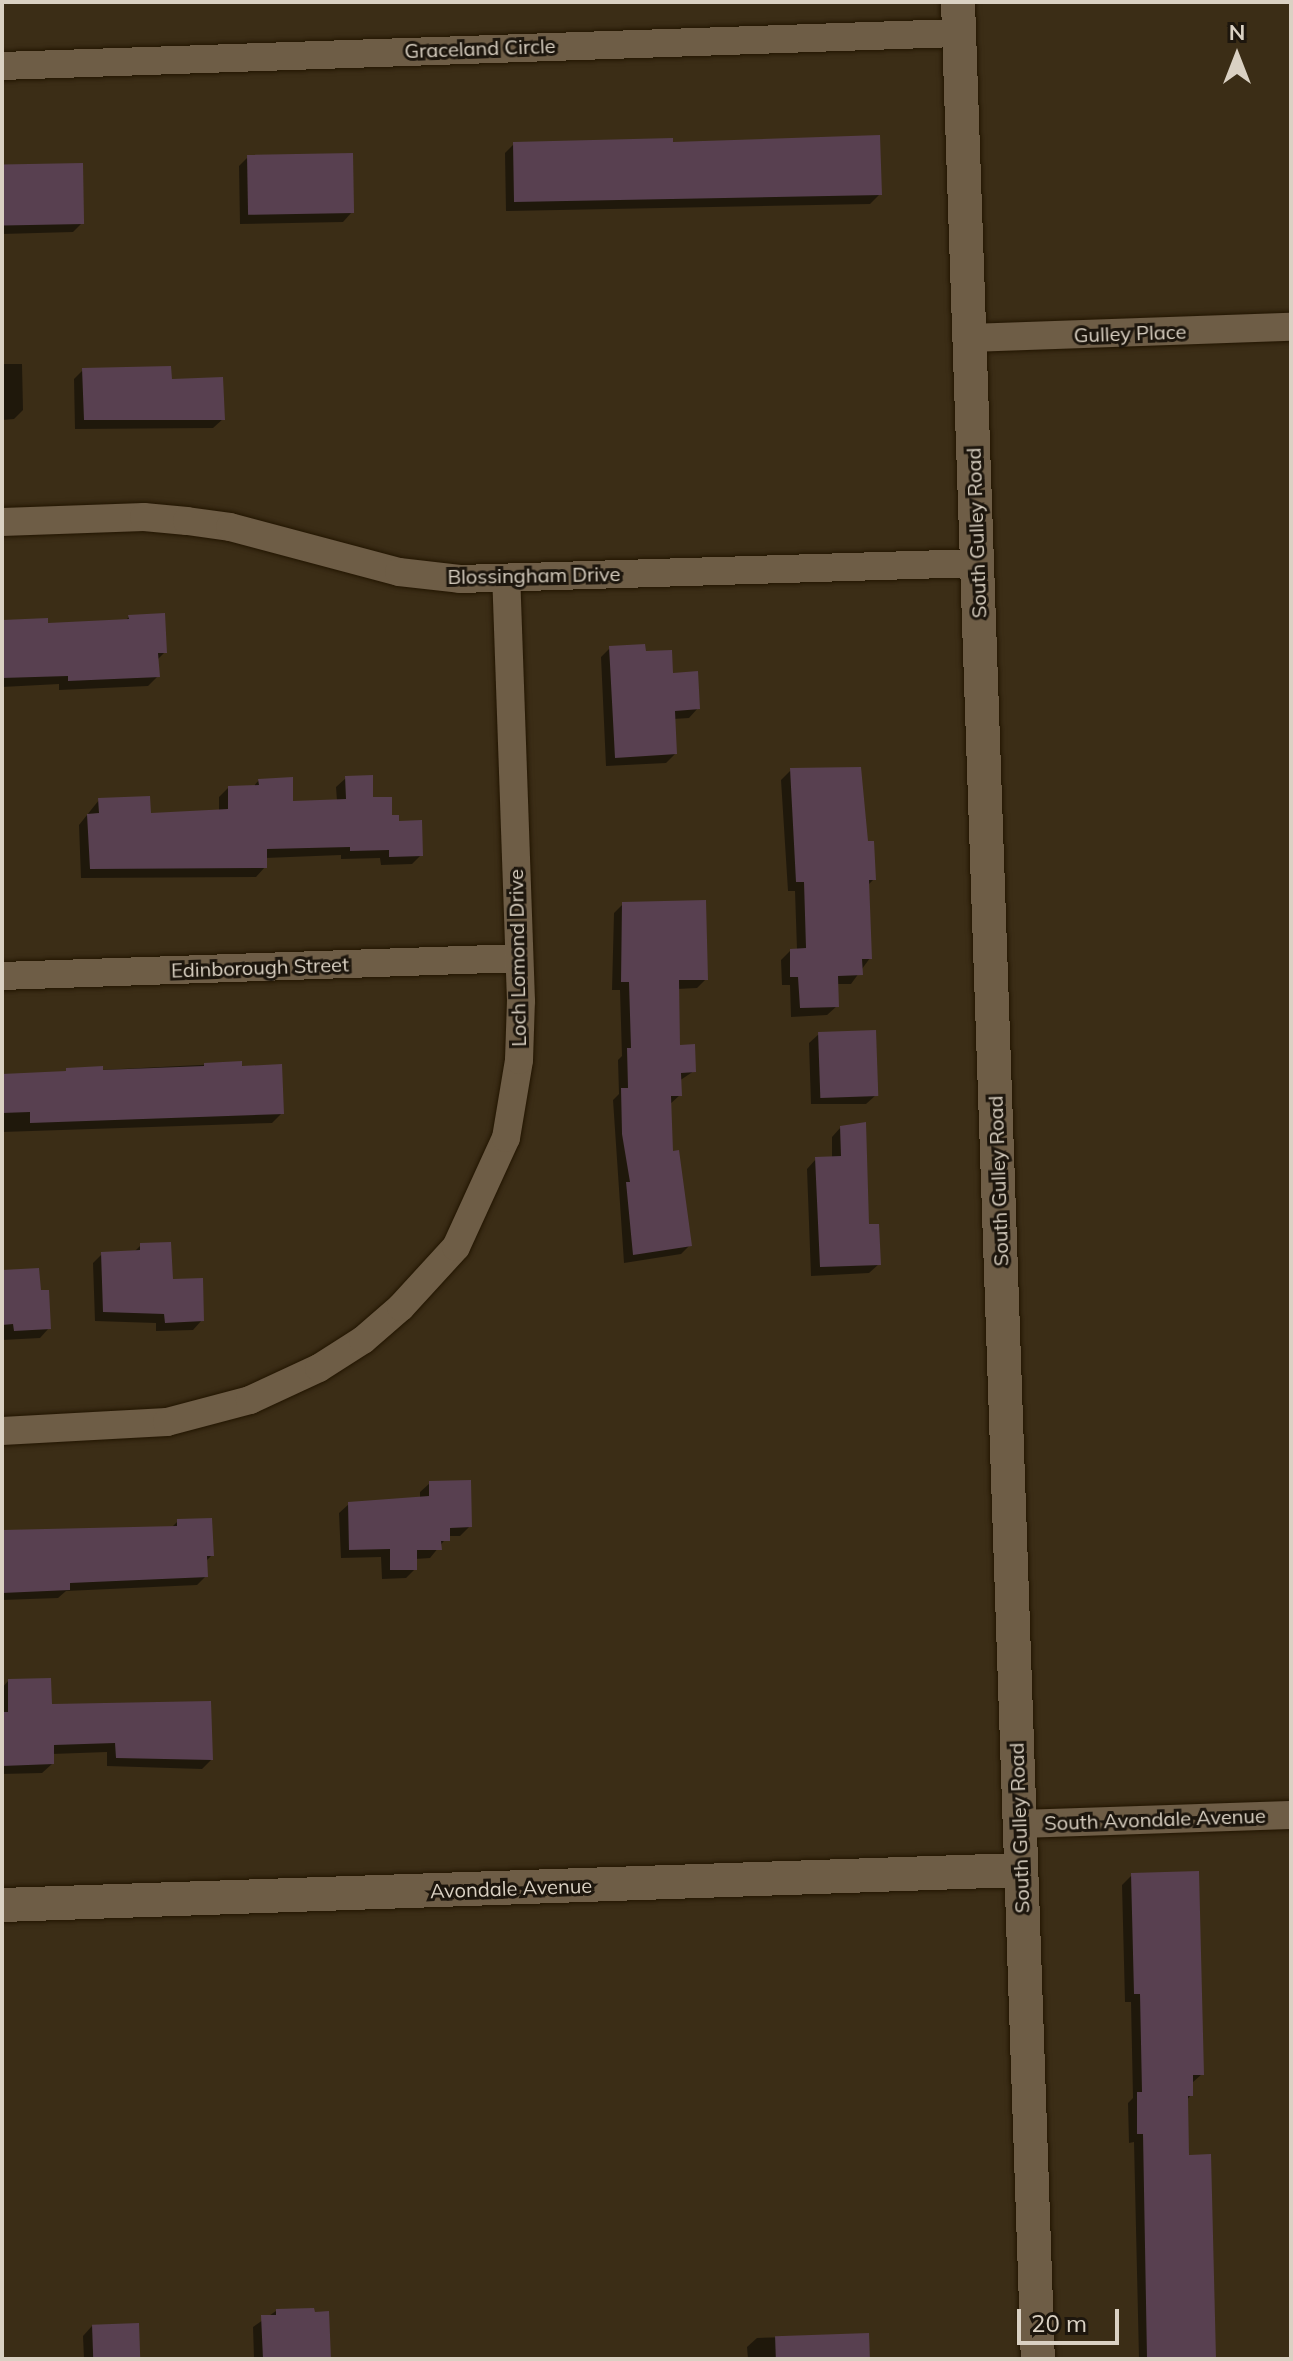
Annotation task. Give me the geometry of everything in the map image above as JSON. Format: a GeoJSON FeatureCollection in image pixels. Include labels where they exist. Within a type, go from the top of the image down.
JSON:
{"type":"FeatureCollection","features":[{"type":"Feature","properties":{"kind":"street","name":"Graceland Circle"},"geometry":{"type":"LineString","coordinates":[[2,66],[958,17]]}},
{"type":"Feature","properties":{"kind":"street","name":"South Gulley Road"},"geometry":{"type":"LineString","coordinates":[[958,17],[1038,2359]]}},
{"type":"Feature","properties":{"kind":"street","name":"Gulley Place"},"geometry":{"type":"LineString","coordinates":[[969,338],[1291,327]]}},
{"type":"Feature","properties":{"kind":"street","name":"Blossingham Drive"},"geometry":{"type":"LineString","coordinates":[[2,522],[144,517],[187,521],[230,527],[399,572],[460,579],[977,563]]}},
{"type":"Feature","properties":{"kind":"street","name":"Loch Lomond Drive"},"geometry":{"type":"LineString","coordinates":[[2,1431],[167,1422],[250,1400],[319,1368],[363,1340],[401,1307],[456,1247],[506,1138],[519,1060],[519,958],[506,578]]}},
{"type":"Feature","properties":{"kind":"street","name":"Edinborough Street"},"geometry":{"type":"LineString","coordinates":[[2,976],[519,958]]}},
{"type":"Feature","properties":{"kind":"street","name":"South Avondale Avenue"},"geometry":{"type":"LineString","coordinates":[[1019,1824],[1291,1815]]}},
{"type":"Feature","properties":{"kind":"street","name":"Avondale Avenue"},"geometry":{"type":"LineString","coordinates":[[2,1905],[1020,1870]]}},
{"type":"Feature","properties":{"kind":"building"},"geometry":{"type":"Polygon","coordinates":[[[880,135],[882,195],[514,202],[513,142],[673,138],[673,142],[880,135]]]}},
{"type":"Feature","properties":{"kind":"building"},"geometry":{"type":"Polygon","coordinates":[[[353,153],[354,213],[248,215],[247,155],[353,153]]]}},
{"type":"Feature","properties":{"kind":"building"},"geometry":{"type":"Polygon","coordinates":[[[83,163],[84,224],[3,225],[2,164],[83,163]]]}},
{"type":"Feature","properties":{"kind":"building"},"geometry":{"type":"Polygon","coordinates":[[[171,366],[172,379],[223,377],[225,420],[84,420],[82,368],[171,366]]]}},
{"type":"Feature","properties":{"kind":"building"},"geometry":{"type":"Polygon","coordinates":[[[165,613],[167,653],[158,653],[160,677],[68,681],[68,676],[2,678],[2,620],[48,618],[48,623],[129,619],[128,615],[165,613]]]}},
{"type":"Feature","properties":{"kind":"building"},"geometry":{"type":"Polygon","coordinates":[[[645,644],[646,651],[672,650],[673,673],[698,671],[700,709],[675,711],[677,754],[615,758],[609,646],[645,644]]]}},
{"type":"Feature","properties":{"kind":"building"},"geometry":{"type":"Polygon","coordinates":[[[861,767],[868,841],[874,841],[876,880],[869,880],[872,959],[862,959],[863,975],[838,976],[839,1007],[800,1008],[798,977],[790,977],[790,949],[806,948],[804,882],[796,882],[790,768],[861,767]]]}},
{"type":"Feature","properties":{"kind":"building"},"geometry":{"type":"Polygon","coordinates":[[[373,775],[373,797],[392,797],[392,815],[399,815],[399,821],[422,820],[423,856],[389,857],[389,850],[350,851],[350,847],[267,849],[267,868],[90,869],[87,814],[99,813],[98,798],[150,796],[151,813],[228,809],[228,786],[259,785],[258,779],[293,777],[293,801],[346,799],[345,776],[373,775]]]}},
{"type":"Feature","properties":{"kind":"building"},"geometry":{"type":"Polygon","coordinates":[[[706,900],[708,980],[679,980],[680,1045],[695,1044],[696,1072],[681,1073],[682,1096],[671,1096],[673,1151],[679,1150],[692,1246],[633,1255],[626,1182],[630,1182],[622,1134],[621,1088],[628,1088],[627,1048],[631,1048],[629,982],[621,982],[622,902],[706,900]]]}},
{"type":"Feature","properties":{"kind":"building"},"geometry":{"type":"Polygon","coordinates":[[[876,1030],[878,1096],[820,1098],[818,1032],[876,1030]]]}},
{"type":"Feature","properties":{"kind":"building"},"geometry":{"type":"Polygon","coordinates":[[[242,1061],[242,1066],[282,1064],[284,1114],[30,1123],[30,1112],[2,1113],[2,1074],[103,1066],[103,1070],[204,1066],[204,1063],[242,1061]]]}},
{"type":"Feature","properties":{"kind":"building"},"geometry":{"type":"Polygon","coordinates":[[[866,1122],[869,1224],[879,1224],[881,1265],[820,1267],[815,1157],[841,1156],[840,1126],[866,1122]]]}},
{"type":"Feature","properties":{"kind":"building"},"geometry":{"type":"Polygon","coordinates":[[[171,1242],[173,1279],[203,1278],[204,1321],[165,1323],[164,1314],[103,1312],[101,1252],[140,1250],[140,1243],[171,1242]]]}},
{"type":"Feature","properties":{"kind":"building"},"geometry":{"type":"Polygon","coordinates":[[[39,1268],[41,1290],[49,1290],[51,1329],[14,1331],[13,1324],[2,1325],[2,1270],[39,1268]]]}},
{"type":"Feature","properties":{"kind":"building"},"geometry":{"type":"Polygon","coordinates":[[[471,1480],[472,1527],[450,1528],[450,1541],[441,1541],[442,1550],[417,1550],[417,1570],[390,1570],[390,1549],[349,1550],[348,1502],[429,1496],[429,1481],[471,1480]]]}},
{"type":"Feature","properties":{"kind":"building"},"geometry":{"type":"Polygon","coordinates":[[[212,1518],[214,1556],[207,1556],[208,1577],[70,1583],[70,1590],[2,1593],[2,1530],[177,1526],[177,1519],[212,1518]]]}},
{"type":"Feature","properties":{"kind":"building"},"geometry":{"type":"Polygon","coordinates":[[[51,1678],[52,1704],[211,1701],[213,1760],[116,1758],[115,1743],[54,1745],[54,1764],[2,1766],[2,1712],[8,1712],[8,1679],[51,1678]]]}},
{"type":"Feature","properties":{"kind":"building"},"geometry":{"type":"Polygon","coordinates":[[[1199,1871],[1204,2075],[1193,2075],[1193,2096],[1188,2096],[1189,2155],[1211,2154],[1216,2359],[1147,2359],[1143,2134],[1137,2134],[1137,2092],[1142,2092],[1140,1994],[1134,1994],[1131,1873],[1199,1871]]]}},
{"type":"Feature","properties":{"kind":"building"},"geometry":{"type":"Polygon","coordinates":[[[314,2308],[315,2312],[329,2311],[331,2359],[263,2359],[261,2315],[276,2315],[276,2309],[314,2308]]]}},
{"type":"Feature","properties":{"kind":"building"},"geometry":{"type":"Polygon","coordinates":[[[139,2323],[140,2359],[93,2359],[92,2325],[139,2323]]]}},
{"type":"Feature","properties":{"kind":"building"},"geometry":{"type":"Polygon","coordinates":[[[869,2333],[870,2359],[776,2359],[775,2336],[869,2333]]]}}]}
